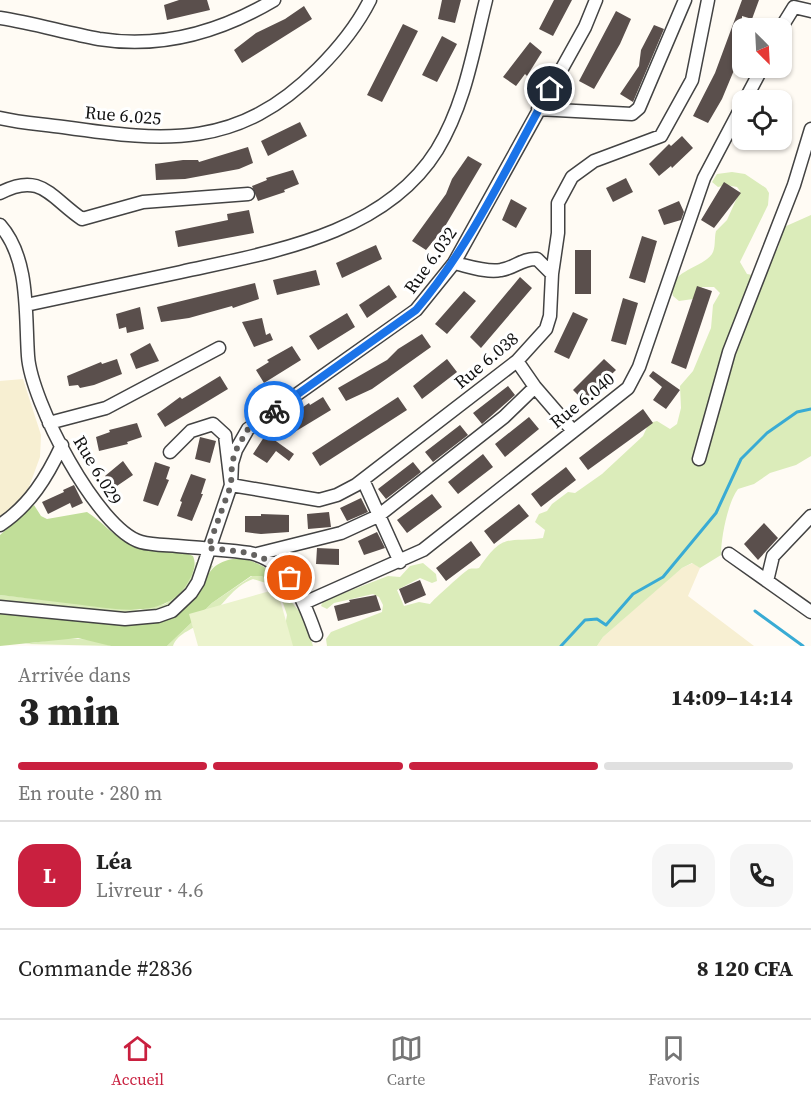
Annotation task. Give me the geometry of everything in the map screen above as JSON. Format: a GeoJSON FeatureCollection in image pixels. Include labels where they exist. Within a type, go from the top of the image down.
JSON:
{"type":"FeatureCollection","features":[{"type":"Feature","properties":{"kind":"street"},"geometry":{"type":"LineString","coordinates":[[0,18],[100,39],[135,42],[195,36],[225,26],[274,0]]}},
{"type":"Feature","properties":{"kind":"street","name":"Rue 6.025"},"geometry":{"type":"LineString","coordinates":[[0,118],[148,138],[224,129],[284,99],[308,79],[342,45],[370,0]]}},
{"type":"Feature","properties":{"kind":"street"},"geometry":{"type":"LineString","coordinates":[[26,305],[278,251],[322,237],[379,207],[419,174],[444,139],[464,92],[486,0]]}},
{"type":"Feature","properties":{"kind":"street","name":"Rue 6.032"},"geometry":{"type":"LineString","coordinates":[[0,607],[125,619],[158,616],[172,611],[191,593],[198,582],[231,485],[232,463],[248,429],[416,310],[454,263],[585,27],[597,0]]}},
{"type":"Feature","properties":{"kind":"street"},"geometry":{"type":"LineString","coordinates":[[538,109],[632,114],[639,108],[685,0]]}},
{"type":"Feature","properties":{"kind":"street","name":"Rue 6.038"},"geometry":{"type":"LineString","coordinates":[[231,485],[319,500],[337,495],[363,480],[518,361],[549,323],[552,274],[558,233],[558,202],[572,177],[594,161],[661,136],[692,80],[708,0]]}},
{"type":"Feature","properties":{"kind":"street"},"geometry":{"type":"LineString","coordinates":[[787,18],[794,7],[811,11]]}},
{"type":"Feature","properties":{"kind":"street","name":"Rue 6.040"},"geometry":{"type":"LineString","coordinates":[[304,603],[423,550],[628,388],[635,376],[704,178],[732,125]]}},
{"type":"Feature","properties":{"kind":"street"},"geometry":{"type":"LineString","coordinates":[[699,459],[729,352],[794,185],[811,129]]}},
{"type":"Feature","properties":{"kind":"street"},"geometry":{"type":"LineString","coordinates":[[0,193],[12,186],[29,183],[46,189],[65,208],[82,219],[143,202],[248,194]]}},
{"type":"Feature","properties":{"kind":"street","name":"Rue 6.029"},"geometry":{"type":"LineString","coordinates":[[0,225],[13,248],[24,283],[28,359],[49,423],[91,497],[119,530],[142,543],[208,548],[257,555],[280,568],[298,590],[316,635]]}},
{"type":"Feature","properties":{"kind":"street"},"geometry":{"type":"LineString","coordinates":[[454,263],[494,271],[513,267],[529,258],[540,262],[552,274]]}},
{"type":"Feature","properties":{"kind":"street"},"geometry":{"type":"LineString","coordinates":[[49,423],[106,408],[219,348]]}},
{"type":"Feature","properties":{"kind":"street"},"geometry":{"type":"LineString","coordinates":[[518,361],[535,387],[573,431]]}},
{"type":"Feature","properties":{"kind":"street"},"geometry":{"type":"LineString","coordinates":[[257,555],[341,533],[378,516],[504,417],[535,387]]}},
{"type":"Feature","properties":{"kind":"street"},"geometry":{"type":"LineString","coordinates":[[170,452],[191,431],[213,424],[225,435],[231,485]]}},
{"type":"Feature","properties":{"kind":"street"},"geometry":{"type":"LineString","coordinates":[[0,525],[13,517],[45,482],[62,445]]}},
{"type":"Feature","properties":{"kind":"street"},"geometry":{"type":"LineString","coordinates":[[363,480],[400,562]]}},
{"type":"Feature","properties":{"kind":"street"},"geometry":{"type":"LineString","coordinates":[[767,581],[773,556],[811,516]]}},
{"type":"Feature","properties":{"kind":"street"},"geometry":{"type":"LineString","coordinates":[[729,554],[811,612]]}},
{"type":"Feature","properties":{"kind":"shaded area"},"geometry":{"type":"Polygon","coordinates":[[[23,379],[41,435],[40,457],[25,498],[0,519],[0,381],[23,379]]]}},
{"type":"Feature","properties":{"kind":"shaded area"},"geometry":{"type":"Polygon","coordinates":[[[693,563],[700,568],[688,596],[754,646],[597,646],[603,637],[667,580],[682,568],[693,563]]]}},
{"type":"Feature","properties":{"kind":"green space"},"geometry":{"type":"Polygon","coordinates":[[[732,172],[745,174],[766,188],[769,193],[768,205],[740,262],[747,274],[758,276],[778,248],[784,227],[811,215],[811,456],[796,465],[770,473],[754,484],[738,489],[731,502],[726,520],[721,555],[700,568],[692,563],[682,568],[603,637],[597,646],[327,646],[326,639],[331,632],[382,612],[383,605],[379,597],[373,594],[334,603],[327,609],[321,606],[323,601],[388,576],[400,577],[410,566],[423,563],[436,574],[437,581],[432,583],[420,578],[397,590],[404,606],[419,602],[430,604],[467,571],[479,568],[500,544],[513,540],[543,538],[545,530],[535,522],[539,514],[547,511],[552,504],[568,492],[575,493],[602,474],[643,436],[649,423],[657,421],[670,429],[677,424],[681,408],[680,386],[693,371],[711,328],[713,305],[720,293],[714,287],[702,287],[693,299],[679,301],[673,296],[672,288],[679,276],[712,254],[716,231],[727,220],[740,191],[737,187],[726,185],[718,187],[712,182],[717,174],[732,172]]]}},
{"type":"Feature","properties":{"kind":"green space"},"geometry":{"type":"Polygon","coordinates":[[[34,505],[41,516],[47,519],[87,512],[117,536],[129,542],[186,553],[193,556],[195,563],[193,572],[178,595],[166,603],[137,610],[0,595],[0,535],[34,505]]]}},
{"type":"Feature","properties":{"kind":"green space"},"geometry":{"type":"Polygon","coordinates":[[[243,558],[269,570],[279,580],[284,593],[279,596],[262,576],[251,576],[212,603],[167,646],[111,646],[78,638],[0,646],[0,609],[158,619],[176,614],[191,603],[206,578],[218,564],[243,558]]]}},
{"type":"Feature","properties":{"kind":"green space"},"geometry":{"type":"Polygon","coordinates":[[[196,562],[213,566],[197,593],[179,610],[158,619],[0,609],[0,595],[140,610],[165,604],[175,597],[194,571],[196,562]]]}},
{"type":"Feature","properties":{"kind":"green space"},"geometry":{"type":"Polygon","coordinates":[[[252,576],[262,576],[279,595],[284,593],[304,617],[313,646],[291,646],[285,626],[287,615],[283,603],[269,584],[253,579],[239,587],[206,620],[178,638],[173,646],[167,646],[212,603],[252,576]]]}},
{"type":"Feature","properties":{"kind":"green space"},"geometry":{"type":"Polygon","coordinates":[[[277,589],[293,646],[198,646],[189,614],[277,589]]]}},
{"type":"Feature","properties":{"kind":"green space"},"geometry":{"type":"Polygon","coordinates":[[[64,638],[95,640],[111,646],[25,644],[64,638]]]}},
{"type":"Feature","properties":{"kind":"building"},"geometry":{"type":"Polygon","coordinates":[[[179,0],[207,0],[210,10],[167,20],[164,5],[179,0]]]}},
{"type":"Feature","properties":{"kind":"building"},"geometry":{"type":"Polygon","coordinates":[[[442,0],[461,0],[455,23],[438,19],[442,0]]]}},
{"type":"Feature","properties":{"kind":"building"},"geometry":{"type":"Polygon","coordinates":[[[554,0],[572,0],[553,36],[539,29],[554,0]]]}},
{"type":"Feature","properties":{"kind":"building"},"geometry":{"type":"Polygon","coordinates":[[[742,0],[759,0],[752,18],[742,16],[742,18],[735,18],[742,0]]]}},
{"type":"Feature","properties":{"kind":"building"},"geometry":{"type":"Polygon","coordinates":[[[304,6],[312,19],[242,63],[234,50],[256,33],[285,19],[304,6]]]}},
{"type":"Feature","properties":{"kind":"building"},"geometry":{"type":"Polygon","coordinates":[[[616,11],[631,19],[620,44],[594,89],[579,81],[616,11]]]}},
{"type":"Feature","properties":{"kind":"building"},"geometry":{"type":"Polygon","coordinates":[[[403,24],[418,31],[382,102],[367,95],[403,24]]]}},
{"type":"Feature","properties":{"kind":"building"},"geometry":{"type":"Polygon","coordinates":[[[654,25],[664,29],[633,102],[620,94],[639,66],[641,50],[654,25]]]}},
{"type":"Feature","properties":{"kind":"building"},"geometry":{"type":"Polygon","coordinates":[[[732,27],[732,75],[708,123],[693,116],[715,73],[732,27]]]}},
{"type":"Feature","properties":{"kind":"building"},"geometry":{"type":"Polygon","coordinates":[[[442,36],[457,44],[437,82],[422,75],[442,36]]]}},
{"type":"Feature","properties":{"kind":"building"},"geometry":{"type":"Polygon","coordinates":[[[530,42],[542,52],[527,76],[525,74],[516,86],[503,77],[530,42]]]}},
{"type":"Feature","properties":{"kind":"building"},"geometry":{"type":"Polygon","coordinates":[[[300,122],[307,136],[268,156],[261,141],[300,122]]]}},
{"type":"Feature","properties":{"kind":"building"},"geometry":{"type":"Polygon","coordinates":[[[682,136],[693,148],[672,168],[671,166],[659,176],[649,164],[669,144],[671,146],[682,136]]]}},
{"type":"Feature","properties":{"kind":"building"},"geometry":{"type":"Polygon","coordinates":[[[248,147],[253,163],[239,169],[185,179],[156,180],[155,164],[183,160],[198,160],[199,162],[248,147]]]}},
{"type":"Feature","properties":{"kind":"building"},"geometry":{"type":"Polygon","coordinates":[[[468,156],[482,164],[444,228],[426,250],[412,241],[446,194],[452,179],[468,156]]]}},
{"type":"Feature","properties":{"kind":"building"},"geometry":{"type":"Polygon","coordinates":[[[293,170],[299,184],[284,190],[285,192],[258,201],[252,186],[267,180],[266,178],[293,170]]]}},
{"type":"Feature","properties":{"kind":"building"},"geometry":{"type":"Polygon","coordinates":[[[626,178],[633,192],[613,202],[606,188],[626,178]]]}},
{"type":"Feature","properties":{"kind":"building"},"geometry":{"type":"Polygon","coordinates":[[[724,182],[741,193],[714,228],[701,220],[724,182]]]}},
{"type":"Feature","properties":{"kind":"building"},"geometry":{"type":"Polygon","coordinates":[[[511,199],[527,208],[516,228],[502,220],[511,199]]]}},
{"type":"Feature","properties":{"kind":"building"},"geometry":{"type":"Polygon","coordinates":[[[679,201],[684,212],[681,220],[664,225],[658,210],[679,201]]]}},
{"type":"Feature","properties":{"kind":"building"},"geometry":{"type":"Polygon","coordinates":[[[249,210],[254,233],[178,247],[175,231],[228,220],[227,214],[249,210]]]}},
{"type":"Feature","properties":{"kind":"building"},"geometry":{"type":"Polygon","coordinates":[[[642,236],[657,241],[645,283],[629,278],[642,236]]]}},
{"type":"Feature","properties":{"kind":"building"},"geometry":{"type":"Polygon","coordinates":[[[376,245],[382,259],[342,278],[336,263],[376,245]]]}},
{"type":"Feature","properties":{"kind":"building"},"geometry":{"type":"Polygon","coordinates":[[[575,250],[591,250],[591,294],[575,294],[575,250]]]}},
{"type":"Feature","properties":{"kind":"building"},"geometry":{"type":"Polygon","coordinates":[[[316,270],[320,285],[277,295],[273,280],[316,270]]]}},
{"type":"Feature","properties":{"kind":"building"},"geometry":{"type":"Polygon","coordinates":[[[520,277],[532,288],[481,348],[470,337],[520,277]]]}},
{"type":"Feature","properties":{"kind":"building"},"geometry":{"type":"Polygon","coordinates":[[[255,283],[259,299],[233,308],[232,306],[189,318],[161,322],[157,307],[255,283]]]}},
{"type":"Feature","properties":{"kind":"building"},"geometry":{"type":"Polygon","coordinates":[[[389,285],[397,297],[367,318],[359,305],[389,285]]]}},
{"type":"Feature","properties":{"kind":"building"},"geometry":{"type":"Polygon","coordinates":[[[697,286],[712,291],[686,369],[671,363],[697,286]]]}},
{"type":"Feature","properties":{"kind":"building"},"geometry":{"type":"Polygon","coordinates":[[[464,291],[476,301],[447,334],[435,324],[464,291]]]}},
{"type":"Feature","properties":{"kind":"building"},"geometry":{"type":"Polygon","coordinates":[[[623,298],[638,303],[626,345],[611,341],[623,298]]]}},
{"type":"Feature","properties":{"kind":"building"},"geometry":{"type":"Polygon","coordinates":[[[140,307],[144,329],[127,333],[126,327],[119,329],[116,314],[140,307]]]}},
{"type":"Feature","properties":{"kind":"building"},"geometry":{"type":"Polygon","coordinates":[[[573,312],[588,319],[569,359],[554,352],[573,312]]]}},
{"type":"Feature","properties":{"kind":"building"},"geometry":{"type":"Polygon","coordinates":[[[347,313],[355,327],[318,350],[309,336],[347,313]]]}},
{"type":"Feature","properties":{"kind":"building"},"geometry":{"type":"Polygon","coordinates":[[[262,318],[266,335],[270,333],[273,340],[254,347],[242,322],[262,318]]]}},
{"type":"Feature","properties":{"kind":"building"},"geometry":{"type":"Polygon","coordinates":[[[422,334],[431,347],[372,389],[346,401],[338,388],[387,360],[398,349],[422,334]]]}},
{"type":"Feature","properties":{"kind":"building"},"geometry":{"type":"Polygon","coordinates":[[[150,343],[159,361],[136,369],[130,354],[150,343]]]}},
{"type":"Feature","properties":{"kind":"building"},"geometry":{"type":"Polygon","coordinates":[[[292,346],[301,360],[264,383],[256,370],[269,362],[267,360],[292,346]]]}},
{"type":"Feature","properties":{"kind":"building"},"geometry":{"type":"Polygon","coordinates":[[[117,359],[122,374],[94,385],[80,388],[78,385],[69,386],[67,376],[101,362],[102,364],[117,359]]]}},
{"type":"Feature","properties":{"kind":"building"},"geometry":{"type":"Polygon","coordinates":[[[447,359],[457,372],[422,399],[413,386],[447,359]]]}},
{"type":"Feature","properties":{"kind":"building"},"geometry":{"type":"Polygon","coordinates":[[[604,359],[616,370],[584,401],[573,390],[604,359]]]}},
{"type":"Feature","properties":{"kind":"building"},"geometry":{"type":"Polygon","coordinates":[[[653,371],[680,390],[666,409],[653,400],[662,387],[649,376],[653,371]]]}},
{"type":"Feature","properties":{"kind":"building"},"geometry":{"type":"Polygon","coordinates":[[[220,376],[228,389],[165,427],[157,414],[180,397],[182,399],[220,376]]]}},
{"type":"Feature","properties":{"kind":"building"},"geometry":{"type":"Polygon","coordinates":[[[508,386],[515,395],[482,424],[473,413],[508,386]]]}},
{"type":"Feature","properties":{"kind":"building"},"geometry":{"type":"Polygon","coordinates":[[[323,397],[331,410],[293,433],[285,419],[309,403],[310,405],[323,397]]]}},
{"type":"Feature","properties":{"kind":"building"},"geometry":{"type":"Polygon","coordinates":[[[398,397],[407,410],[320,466],[312,453],[398,397]]]}},
{"type":"Feature","properties":{"kind":"building"},"geometry":{"type":"Polygon","coordinates":[[[643,409],[653,423],[588,470],[579,458],[643,409]]]}},
{"type":"Feature","properties":{"kind":"building"},"geometry":{"type":"Polygon","coordinates":[[[529,417],[539,429],[505,457],[495,444],[529,417]]]}},
{"type":"Feature","properties":{"kind":"building"},"geometry":{"type":"Polygon","coordinates":[[[137,423],[142,437],[127,442],[128,444],[99,451],[96,437],[110,432],[109,430],[137,423]]]}},
{"type":"Feature","properties":{"kind":"building"},"geometry":{"type":"Polygon","coordinates":[[[460,425],[468,435],[433,462],[425,452],[460,425]]]}},
{"type":"Feature","properties":{"kind":"building"},"geometry":{"type":"Polygon","coordinates":[[[266,434],[294,454],[289,461],[276,451],[267,463],[253,454],[266,434]]]}},
{"type":"Feature","properties":{"kind":"building"},"geometry":{"type":"Polygon","coordinates":[[[200,437],[216,441],[210,463],[195,459],[200,437]]]}},
{"type":"Feature","properties":{"kind":"building"},"geometry":{"type":"Polygon","coordinates":[[[483,454],[493,467],[458,494],[448,482],[483,454]]]}},
{"type":"Feature","properties":{"kind":"building"},"geometry":{"type":"Polygon","coordinates":[[[123,461],[133,475],[114,488],[105,476],[123,461]]]}},
{"type":"Feature","properties":{"kind":"building"},"geometry":{"type":"Polygon","coordinates":[[[155,462],[170,467],[166,479],[169,480],[158,506],[143,501],[155,462]]]}},
{"type":"Feature","properties":{"kind":"building"},"geometry":{"type":"Polygon","coordinates":[[[413,462],[421,472],[386,499],[378,489],[413,462]]]}},
{"type":"Feature","properties":{"kind":"building"},"geometry":{"type":"Polygon","coordinates":[[[566,467],[576,480],[541,507],[531,494],[566,467]]]}},
{"type":"Feature","properties":{"kind":"building"},"geometry":{"type":"Polygon","coordinates":[[[191,474],[206,479],[201,494],[203,494],[192,521],[177,516],[182,502],[180,501],[191,474]]]}},
{"type":"Feature","properties":{"kind":"building"},"geometry":{"type":"Polygon","coordinates":[[[74,485],[83,503],[72,508],[70,503],[48,514],[42,502],[74,485]]]}},
{"type":"Feature","properties":{"kind":"building"},"geometry":{"type":"Polygon","coordinates":[[[432,494],[442,507],[407,533],[397,520],[432,494]]]}},
{"type":"Feature","properties":{"kind":"building"},"geometry":{"type":"Polygon","coordinates":[[[361,498],[368,512],[347,521],[340,508],[361,498]]]}},
{"type":"Feature","properties":{"kind":"building"},"geometry":{"type":"Polygon","coordinates":[[[519,504],[529,516],[494,544],[484,531],[519,504]]]}},
{"type":"Feature","properties":{"kind":"building"},"geometry":{"type":"Polygon","coordinates":[[[329,512],[331,527],[308,529],[307,514],[329,512]]]}},
{"type":"Feature","properties":{"kind":"building"},"geometry":{"type":"Polygon","coordinates":[[[261,514],[289,515],[289,532],[261,534],[245,532],[245,516],[261,516],[261,514]]]}},
{"type":"Feature","properties":{"kind":"building"},"geometry":{"type":"Polygon","coordinates":[[[764,523],[778,538],[758,560],[744,544],[764,523]]]}},
{"type":"Feature","properties":{"kind":"building"},"geometry":{"type":"Polygon","coordinates":[[[377,532],[385,548],[364,555],[358,541],[377,532]]]}},
{"type":"Feature","properties":{"kind":"building"},"geometry":{"type":"Polygon","coordinates":[[[471,541],[481,555],[446,581],[436,568],[471,541]]]}},
{"type":"Feature","properties":{"kind":"building"},"geometry":{"type":"Polygon","coordinates":[[[317,548],[339,549],[339,565],[316,564],[317,548]]]}},
{"type":"Feature","properties":{"kind":"building"},"geometry":{"type":"Polygon","coordinates":[[[420,580],[426,595],[405,604],[399,589],[420,580]]]}},
{"type":"Feature","properties":{"kind":"building"},"geometry":{"type":"Polygon","coordinates":[[[376,595],[381,610],[338,621],[334,606],[350,602],[349,600],[376,595]]]}},
{"type":"Feature","properties":{"kind":"waterway"},"geometry":{"type":"LineString","coordinates":[[561,646],[585,620],[597,619],[606,625],[633,594],[663,577],[716,513],[741,459],[767,433],[797,412],[811,409]]}},
{"type":"Feature","properties":{"kind":"waterway"},"geometry":{"type":"LineString","coordinates":[[755,611],[803,646]]}},
{"type":"Feature","properties":{"kind":"way so far"},"geometry":{"type":"LineString","coordinates":[[274,411],[248,429],[241,439],[232,463],[231,485],[208,548],[250,553],[263,557],[290,578]]}},
{"type":"Feature","properties":{"kind":"route"},"geometry":{"type":"LineString","coordinates":[[274,411],[416,310],[433,291],[454,263],[550,89]]}}]}
